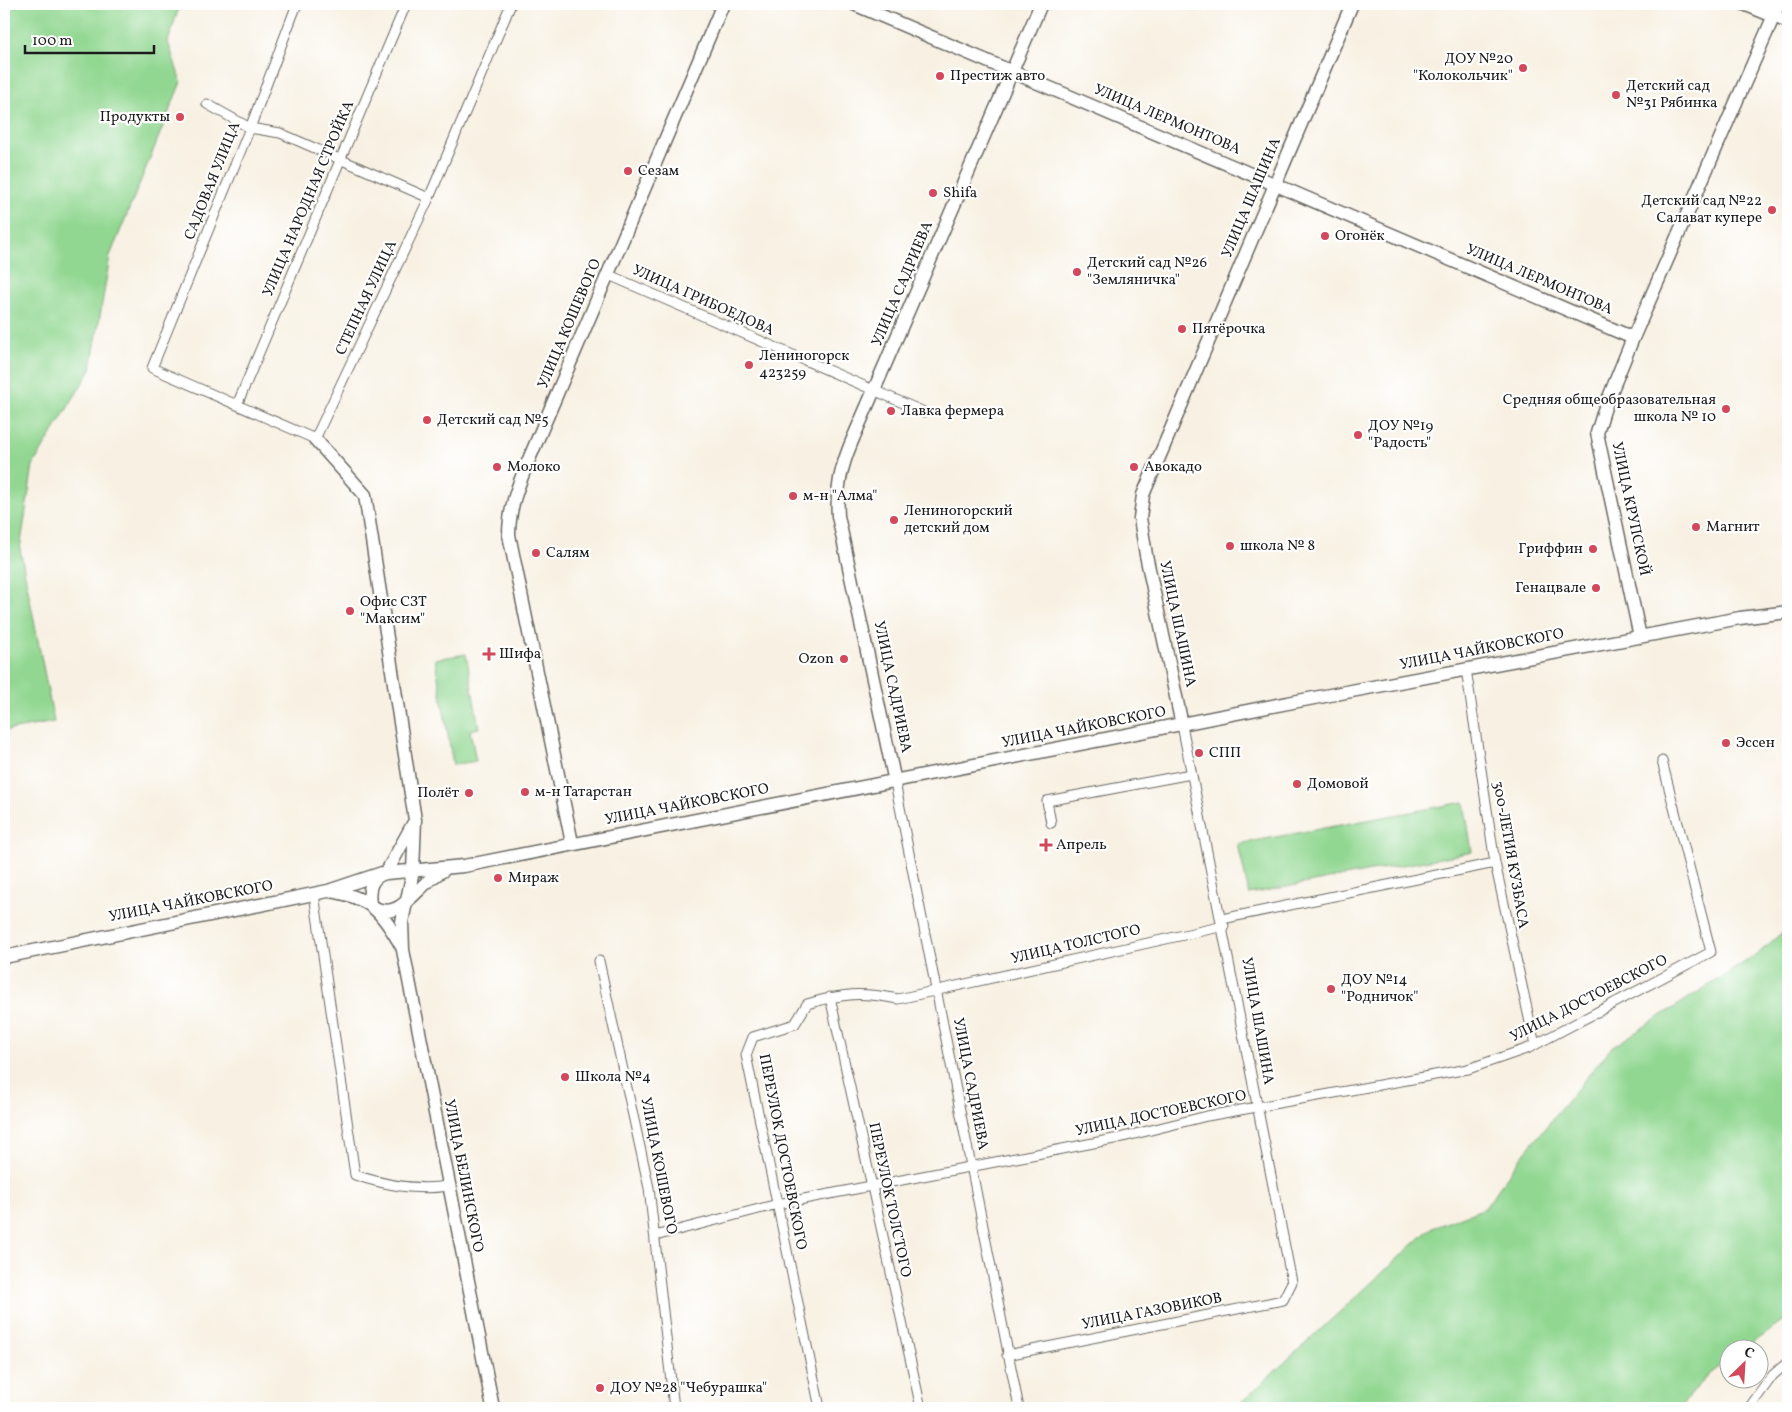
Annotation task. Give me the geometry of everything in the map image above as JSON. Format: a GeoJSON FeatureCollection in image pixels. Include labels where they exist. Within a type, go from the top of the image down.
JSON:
{"type":"FeatureCollection","features":[{"type":"Feature","properties":{"kind":"street","name":"САДОВАЯ УЛИЦА"},"geometry":{"type":"LineString","coordinates":[[237,405],[152,368],[250,128],[297,4]]}},
{"type":"Feature","properties":{"kind":"street","name":"УЛИЦА НАРОДНАЯ СТРОЙКА"},"geometry":{"type":"LineString","coordinates":[[237,405],[406,4]]}},
{"type":"Feature","properties":{"kind":"street","name":"СТЕПНАЯ УЛИЦА"},"geometry":{"type":"LineString","coordinates":[[316,439],[429,198],[511,4]]}},
{"type":"Feature","properties":{"kind":"street","name":"УЛИЦА КОШЕВОГО"},"geometry":{"type":"LineString","coordinates":[[572,843],[508,535],[509,515],[514,495],[723,4]]}},
{"type":"Feature","properties":{"kind":"street","name":"УЛИЦА ЛЕРМОНТОВА"},"geometry":{"type":"LineString","coordinates":[[854,4],[1632,338]]}},
{"type":"Feature","properties":{"kind":"street","name":"УЛИЦА САДРИЕВА"},"geometry":{"type":"LineString","coordinates":[[1019,1408],[970,1169],[896,782],[838,516],[837,495],[843,462],[1041,4]]}},
{"type":"Feature","properties":{"kind":"street","name":"УЛИЦА ШАШИНА"},"geometry":{"type":"LineString","coordinates":[[1292,1282],[1257,1108],[1223,923],[1146,555],[1140,518],[1143,495],[1352,4]]}},
{"type":"Feature","properties":{"kind":"street"},"geometry":{"type":"LineString","coordinates":[[1744,4],[1788,22]]}},
{"type":"Feature","properties":{"kind":"street","name":"УЛИЦА КРУПСКОЙ"},"geometry":{"type":"LineString","coordinates":[[1640,637],[1598,433],[1605,407],[1632,338],[1779,4]]}},
{"type":"Feature","properties":{"kind":"street"},"geometry":{"type":"LineString","coordinates":[[207,104],[250,128],[280,133],[429,198]]}},
{"type":"Feature","properties":{"kind":"street","name":"УЛИЦА ГРИБОЕДОВА"},"geometry":{"type":"LineString","coordinates":[[609,275],[874,392],[924,412]]}},
{"type":"Feature","properties":{"kind":"street"},"geometry":{"type":"LineString","coordinates":[[237,405],[316,439],[365,496],[415,820],[414,870],[402,922],[403,950]]}},
{"type":"Feature","properties":{"kind":"street","name":"УЛИЦА ЧАЙКОВСКОГО"},"geometry":{"type":"LineString","coordinates":[[4,957],[328,891],[384,873],[446,869],[1466,669],[1788,612]]}},
{"type":"Feature","properties":{"kind":"street","name":"300-ЛЕТИЯ КУЗБАСА"},"geometry":{"type":"LineString","coordinates":[[1466,669],[1495,863],[1535,1045]]}},
{"type":"Feature","properties":{"kind":"street","name":"УЛИЦА ДОСТОЕВСКОГО"},"geometry":{"type":"LineString","coordinates":[[656,1236],[778,1204],[970,1169],[1119,1138],[1207,1116],[1468,1069],[1535,1045],[1711,952],[1662,761]]}},
{"type":"Feature","properties":{"kind":"street"},"geometry":{"type":"LineString","coordinates":[[1051,823],[1047,800],[1191,774]]}},
{"type":"Feature","properties":{"kind":"street"},"geometry":{"type":"LineString","coordinates":[[403,950],[373,906],[369,890],[371,884],[384,873],[415,820]]}},
{"type":"Feature","properties":{"kind":"street","name":"УЛИЦА ТОЛСТОГО"},"geometry":{"type":"LineString","coordinates":[[935,990],[1223,923],[1495,863]]}},
{"type":"Feature","properties":{"kind":"street"},"geometry":{"type":"LineString","coordinates":[[328,891],[359,897],[373,906],[387,912],[393,912],[436,874],[446,869]]}},
{"type":"Feature","properties":{"kind":"street"},"geometry":{"type":"LineString","coordinates":[[384,873],[399,877],[403,881],[406,887],[407,901]]}},
{"type":"Feature","properties":{"kind":"street"},"geometry":{"type":"LineString","coordinates":[[314,894],[356,1175],[379,1183],[432,1188],[448,1186]]}},
{"type":"Feature","properties":{"kind":"street","name":"УЛИЦА БЕЛИНСКОГО"},"geometry":{"type":"LineString","coordinates":[[403,950],[493,1408]]}},
{"type":"Feature","properties":{"kind":"street","name":"УЛИЦА КОШЕВОГО"},"geometry":{"type":"LineString","coordinates":[[599,961],[649,1188],[656,1236],[674,1408]]}},
{"type":"Feature","properties":{"kind":"street","name":"ПЕРЕУЛОК ДОСТОЕВСКОГО"},"geometry":{"type":"LineString","coordinates":[[820,1408],[746,1055],[753,1037],[795,1024],[808,1004],[830,997],[864,993],[898,999],[935,990]]}},
{"type":"Feature","properties":{"kind":"street","name":"ПЕРЕУЛОК ТОЛСТОГО"},"geometry":{"type":"LineString","coordinates":[[830,997],[921,1408]]}},
{"type":"Feature","properties":{"kind":"street","name":"УЛИЦА ГАЗОВИКОВ"},"geometry":{"type":"LineString","coordinates":[[1008,1355],[1283,1300],[1292,1282]]}},
{"type":"Feature","properties":{"kind":"street"},"geometry":{"type":"LineString","coordinates":[[1748,1408],[1773,1374],[1788,1362]]}},
{"type":"Feature","properties":{"kind":"green space"},"geometry":{"type":"Polygon","coordinates":[[[4,4],[180,4],[168,42],[181,82],[110,256],[91,369],[33,465],[20,549],[54,722],[4,731],[4,4]]]}},
{"type":"Feature","properties":{"kind":"green space"},"geometry":{"type":"Polygon","coordinates":[[[466,654],[479,728],[470,730],[476,761],[453,765],[435,659],[466,654]]]}},
{"type":"Feature","properties":{"kind":"green space"},"geometry":{"type":"Polygon","coordinates":[[[1464,802],[1472,852],[1249,894],[1238,844],[1464,802]]]}},
{"type":"Feature","properties":{"kind":"green space"},"geometry":{"type":"Polygon","coordinates":[[[1788,927],[1788,1318],[1756,1340],[1720,1340],[1720,1366],[1709,1374],[1679,1408],[1235,1408],[1430,1229],[1485,1208],[1521,1157],[1611,1048],[1759,953],[1788,927]]]}},
{"type":"Feature","properties":{"kind":"place","name":"ДОУ №20 \"Колокольчик\""},"geometry":{"type":"Point","coordinates":[1523,68]}},
{"type":"Feature","properties":{"kind":"place","name":"Престиж авто"},"geometry":{"type":"Point","coordinates":[940,76]}},
{"type":"Feature","properties":{"kind":"place","name":"Детский сад №31 Рябинка"},"geometry":{"type":"Point","coordinates":[1616,95]}},
{"type":"Feature","properties":{"kind":"place","name":"Продукты"},"geometry":{"type":"Point","coordinates":[180,117]}},
{"type":"Feature","properties":{"kind":"place","name":"Сезам"},"geometry":{"type":"Point","coordinates":[628,171]}},
{"type":"Feature","properties":{"kind":"place","name":"Shifa"},"geometry":{"type":"Point","coordinates":[933,193]}},
{"type":"Feature","properties":{"kind":"place","name":"Детский сад №22 Салават купере"},"geometry":{"type":"Point","coordinates":[1772,210]}},
{"type":"Feature","properties":{"kind":"place","name":"Огонёк"},"geometry":{"type":"Point","coordinates":[1325,236]}},
{"type":"Feature","properties":{"kind":"place","name":"Детский сад №26 \"Земляничка\""},"geometry":{"type":"Point","coordinates":[1077,272]}},
{"type":"Feature","properties":{"kind":"place","name":"Пятёрочка"},"geometry":{"type":"Point","coordinates":[1182,329]}},
{"type":"Feature","properties":{"kind":"place","name":"Лениногорск 423259"},"geometry":{"type":"Point","coordinates":[749,365]}},
{"type":"Feature","properties":{"kind":"place","name":"Средняя общеобразовательная школа № 10"},"geometry":{"type":"Point","coordinates":[1726,409]}},
{"type":"Feature","properties":{"kind":"place","name":"Лавка фермера"},"geometry":{"type":"Point","coordinates":[891,411]}},
{"type":"Feature","properties":{"kind":"place","name":"Детский сад №5"},"geometry":{"type":"Point","coordinates":[427,420]}},
{"type":"Feature","properties":{"kind":"place","name":"ДОУ №19 \"Радость\""},"geometry":{"type":"Point","coordinates":[1358,435]}},
{"type":"Feature","properties":{"kind":"place","name":"Молоко"},"geometry":{"type":"Point","coordinates":[497,467]}},
{"type":"Feature","properties":{"kind":"place","name":"Авокадо"},"geometry":{"type":"Point","coordinates":[1134,467]}},
{"type":"Feature","properties":{"kind":"place","name":"м-н \"Алма\""},"geometry":{"type":"Point","coordinates":[793,496]}},
{"type":"Feature","properties":{"kind":"place","name":"Лениногорский детский дом"},"geometry":{"type":"Point","coordinates":[894,520]}},
{"type":"Feature","properties":{"kind":"place","name":"Магнит"},"geometry":{"type":"Point","coordinates":[1696,527]}},
{"type":"Feature","properties":{"kind":"place","name":"школа № 8"},"geometry":{"type":"Point","coordinates":[1230,546]}},
{"type":"Feature","properties":{"kind":"place","name":"Гриффин"},"geometry":{"type":"Point","coordinates":[1593,549]}},
{"type":"Feature","properties":{"kind":"place","name":"Салям"},"geometry":{"type":"Point","coordinates":[536,553]}},
{"type":"Feature","properties":{"kind":"place","name":"Генацвале"},"geometry":{"type":"Point","coordinates":[1596,588]}},
{"type":"Feature","properties":{"kind":"place","name":"Офис СЗТ \"Максим\""},"geometry":{"type":"Point","coordinates":[350,611]}},
{"type":"Feature","properties":{"kind":"place","name":"Шифа"},"geometry":{"type":"Point","coordinates":[489,654]}},
{"type":"Feature","properties":{"kind":"place","name":"Ozon"},"geometry":{"type":"Point","coordinates":[844,659]}},
{"type":"Feature","properties":{"kind":"place","name":"Эссен"},"geometry":{"type":"Point","coordinates":[1726,743]}},
{"type":"Feature","properties":{"kind":"place","name":"СПП"},"geometry":{"type":"Point","coordinates":[1199,753]}},
{"type":"Feature","properties":{"kind":"place","name":"Домовой"},"geometry":{"type":"Point","coordinates":[1297,784]}},
{"type":"Feature","properties":{"kind":"place","name":"м-н Татарстан"},"geometry":{"type":"Point","coordinates":[525,792]}},
{"type":"Feature","properties":{"kind":"place","name":"Полёт"},"geometry":{"type":"Point","coordinates":[469,793]}},
{"type":"Feature","properties":{"kind":"place","name":"Апрель"},"geometry":{"type":"Point","coordinates":[1046,845]}},
{"type":"Feature","properties":{"kind":"place","name":"Мираж"},"geometry":{"type":"Point","coordinates":[498,878]}},
{"type":"Feature","properties":{"kind":"place","name":"ДОУ №14 \"Родничок\""},"geometry":{"type":"Point","coordinates":[1331,989]}},
{"type":"Feature","properties":{"kind":"place","name":"Школа №4"},"geometry":{"type":"Point","coordinates":[565,1077]}},
{"type":"Feature","properties":{"kind":"place","name":"ДОУ №28 \"Чебурашка\""},"geometry":{"type":"Point","coordinates":[600,1388]}}]}
